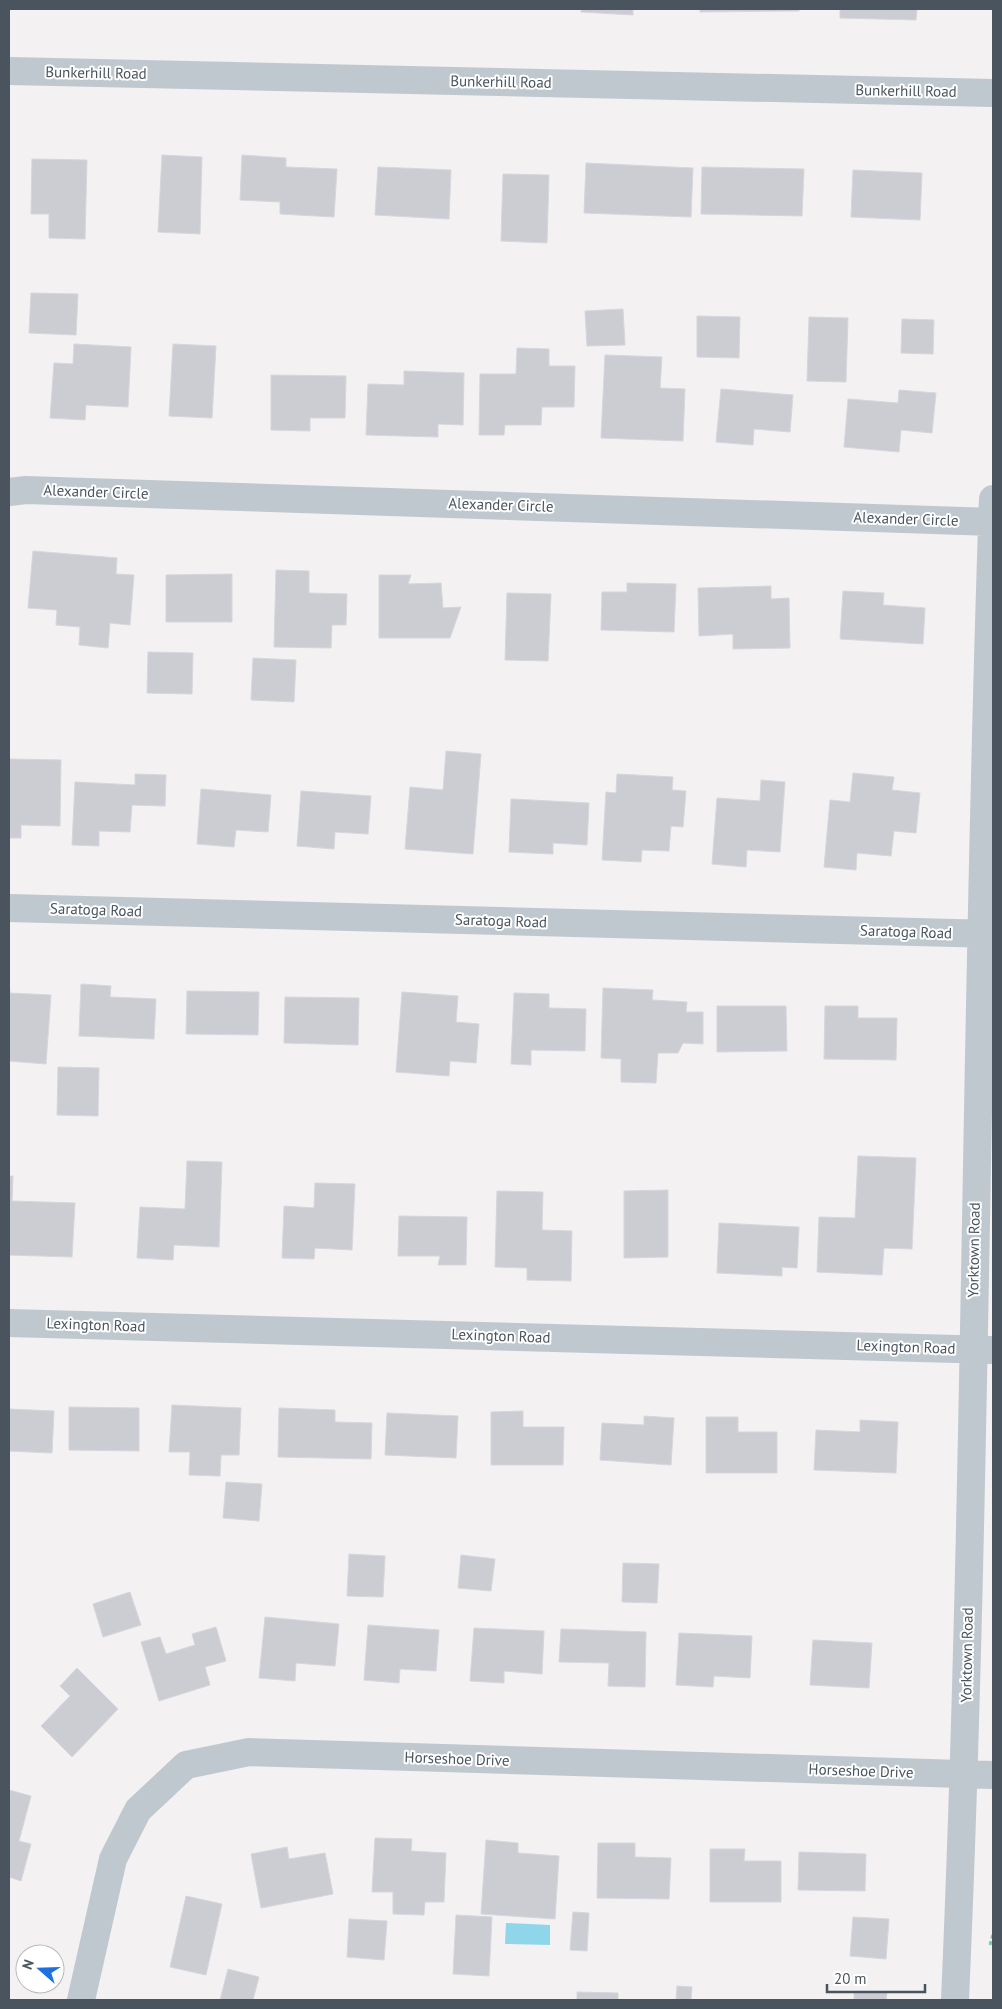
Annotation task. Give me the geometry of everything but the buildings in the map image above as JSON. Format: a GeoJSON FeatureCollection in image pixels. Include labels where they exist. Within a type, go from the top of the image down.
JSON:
{"type":"FeatureCollection","features":[{"type":"Feature","properties":{"kind":"street","name":"Bunkerhill Road"},"geometry":{"type":"LineString","coordinates":[[9,71],[993,93]]}},
{"type":"Feature","properties":{"kind":"street","name":"Alexander Circle"},"geometry":{"type":"LineString","coordinates":[[9,492],[26,490],[993,514]]}},
{"type":"Feature","properties":{"kind":"street","name":"Yorktown Road"},"geometry":{"type":"LineString","coordinates":[[955,2000],[983,1349],[986,934],[993,514]]}},
{"type":"Feature","properties":{"kind":"street","name":"Saratoga Road"},"geometry":{"type":"LineString","coordinates":[[9,908],[986,934]]}},
{"type":"Feature","properties":{"kind":"street","name":"Lexington Road"},"geometry":{"type":"LineString","coordinates":[[9,1323],[983,1349]]}},
{"type":"Feature","properties":{"kind":"street","name":"Horseshoe Drive"},"geometry":{"type":"LineString","coordinates":[[81,2000],[113,1859],[138,1810],[186,1765],[249,1752],[993,1775]]}},
{"type":"Feature","properties":{"kind":"water"},"geometry":{"type":"Polygon","coordinates":[[[506,1923],[550,1925],[550,1945],[505,1944],[506,1923]]]}}]}
